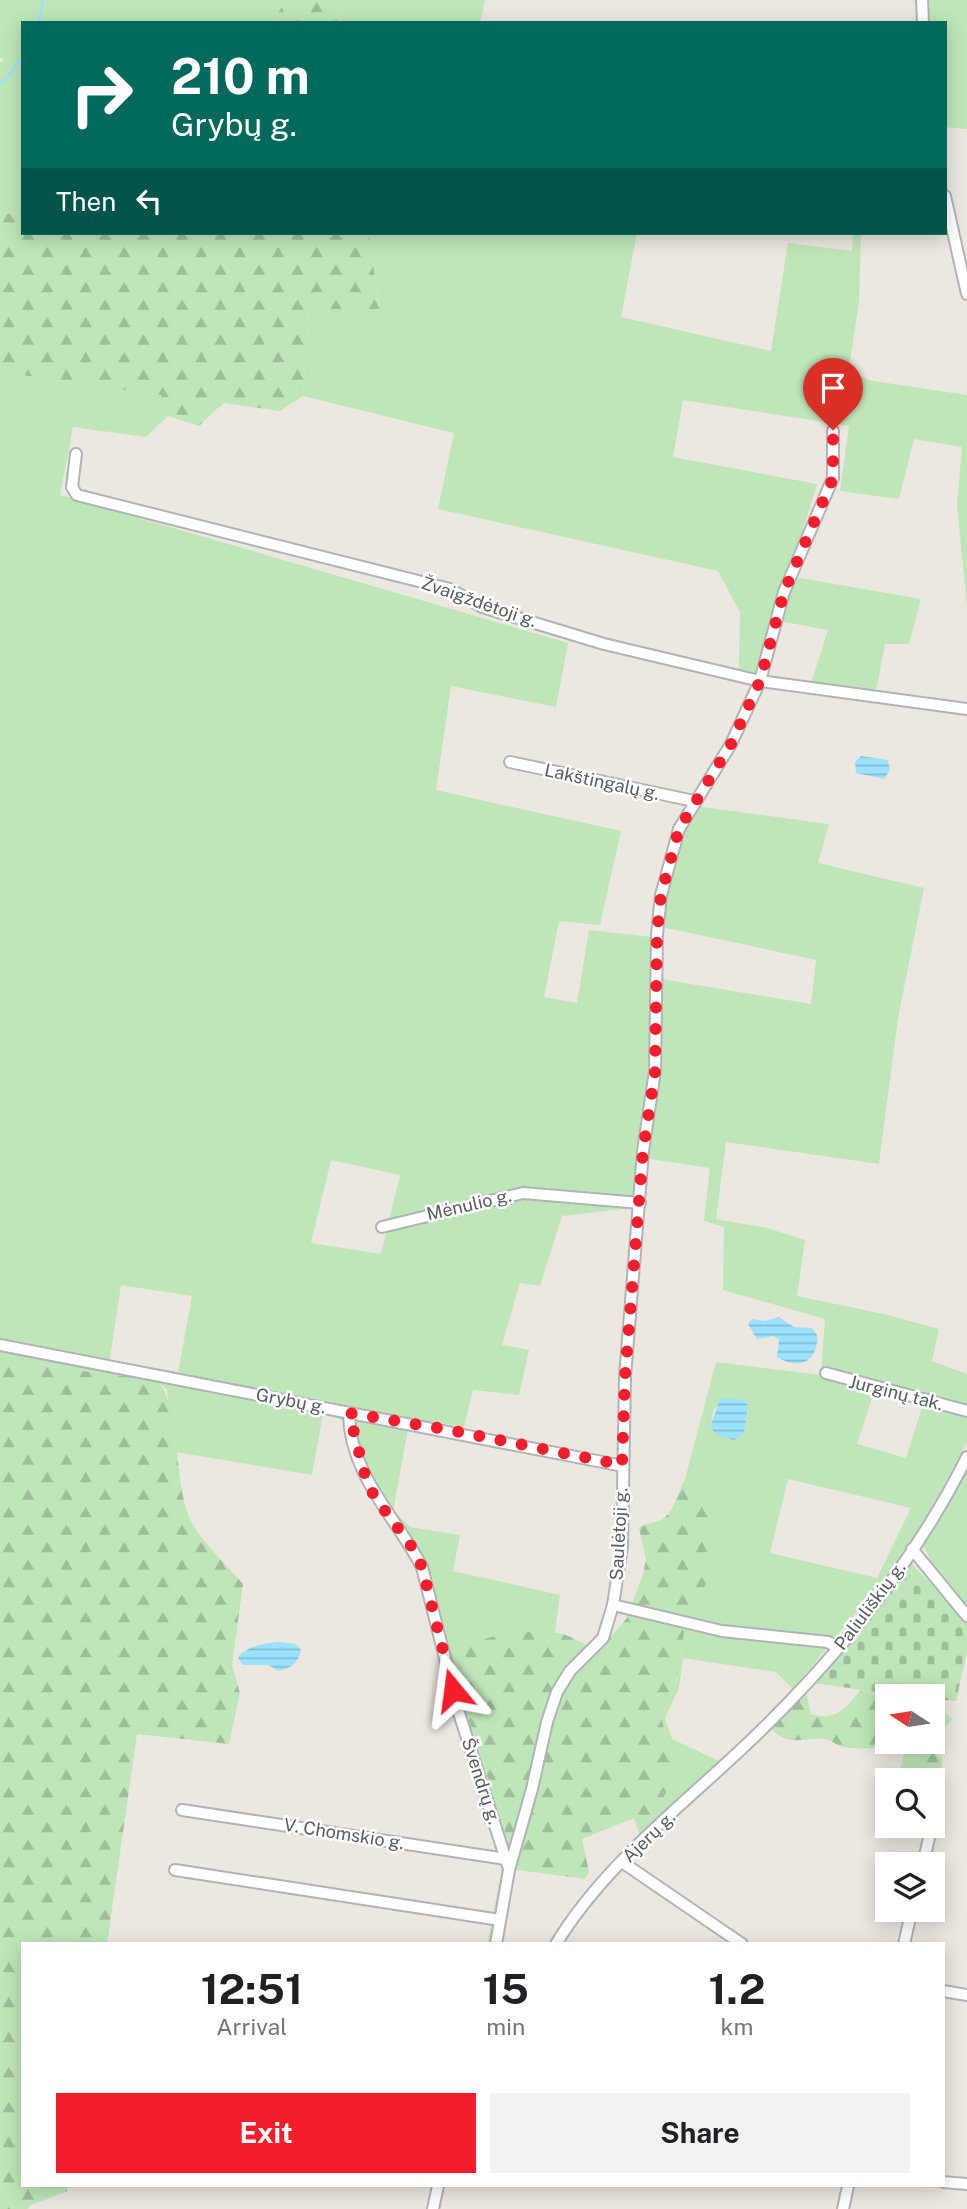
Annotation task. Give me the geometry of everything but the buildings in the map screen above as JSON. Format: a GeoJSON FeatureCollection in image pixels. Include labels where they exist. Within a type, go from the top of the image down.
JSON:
{"type":"FeatureCollection","features":[{"type":"Feature","properties":{"kind":"street"},"geometry":{"type":"LineString","coordinates":[[922,0],[923,21]]}},
{"type":"Feature","properties":{"kind":"street"},"geometry":{"type":"LineString","coordinates":[[947,205],[967,294]]}},
{"type":"Feature","properties":{"kind":"street","name":"Saulėtoji g."},"geometry":{"type":"LineString","coordinates":[[833,430],[833,478],[784,592],[760,681],[731,744],[694,801],[671,851],[661,895],[657,934],[655,1072],[643,1151],[625,1377],[622,1547],[613,1605],[722,1631],[828,1642],[839,1648]]}},
{"type":"Feature","properties":{"kind":"street","name":"Žvaigždėtoji g."},"geometry":{"type":"LineString","coordinates":[[76,454],[72,487],[77,495],[450,589],[482,607],[604,644],[760,681],[967,709]]}},
{"type":"Feature","properties":{"kind":"street","name":"Lakštingalų g."},"geometry":{"type":"LineString","coordinates":[[510,762],[694,801]]}},
{"type":"Feature","properties":{"kind":"street","name":"Mėnulio g."},"geometry":{"type":"LineString","coordinates":[[383,1227],[523,1193],[640,1203]]}},
{"type":"Feature","properties":{"kind":"street","name":"Grybų g."},"geometry":{"type":"LineString","coordinates":[[0,1345],[622,1465]]}},
{"type":"Feature","properties":{"kind":"street","name":"Jurginų tak."},"geometry":{"type":"LineString","coordinates":[[825,1373],[967,1411]]}},
{"type":"Feature","properties":{"kind":"street","name":"Švendrų g."},"geometry":{"type":"LineString","coordinates":[[349,1413],[365,1475],[374,1496],[412,1547],[422,1567],[458,1710],[507,1864],[496,1942]]}},
{"type":"Feature","properties":{"kind":"street","name":"Paliuliškių g."},"geometry":{"type":"LineString","coordinates":[[752,1740],[839,1648],[912,1549],[967,1457]]}},
{"type":"Feature","properties":{"kind":"street"},"geometry":{"type":"LineString","coordinates":[[912,1549],[967,1616]]}},
{"type":"Feature","properties":{"kind":"street"},"geometry":{"type":"LineString","coordinates":[[507,1864],[532,1789],[547,1722],[557,1692],[570,1671],[603,1638],[613,1605]]}},
{"type":"Feature","properties":{"kind":"street","name":"Ajerų g."},"geometry":{"type":"LineString","coordinates":[[557,1942],[570,1922],[622,1862],[752,1740]]}},
{"type":"Feature","properties":{"kind":"street","name":"V. Chomskio g."},"geometry":{"type":"LineString","coordinates":[[182,1810],[507,1864]]}},
{"type":"Feature","properties":{"kind":"street"},"geometry":{"type":"LineString","coordinates":[[622,1862],[739,1942]]}},
{"type":"Feature","properties":{"kind":"street"},"geometry":{"type":"LineString","coordinates":[[175,1870],[500,1920]]}},
{"type":"Feature","properties":{"kind":"street"},"geometry":{"type":"LineString","coordinates":[[904,1942],[909,1922]]}},
{"type":"Feature","properties":{"kind":"street"},"geometry":{"type":"LineString","coordinates":[[945,1991],[967,1995]]}},
{"type":"Feature","properties":{"kind":"street"},"geometry":{"type":"LineString","coordinates":[[945,2182],[967,2184]]}},
{"type":"Feature","properties":{"kind":"street"},"geometry":{"type":"LineString","coordinates":[[433,2209],[438,2187]]}},
{"type":"Feature","properties":{"kind":"street"},"geometry":{"type":"LineString","coordinates":[[843,2209],[848,2187]]}},
{"type":"Feature","properties":{"kind":"green space"},"geometry":{"type":"Polygon","coordinates":[[[0,0],[286,0],[273,21],[21,21],[21,214],[0,213],[0,63],[4,59],[0,58],[0,0]]]}},
{"type":"Feature","properties":{"kind":"green space"},"geometry":{"type":"Polygon","coordinates":[[[286,0],[337,0],[340,21],[273,21],[286,0]]]}},
{"type":"Feature","properties":{"kind":"green space"},"geometry":{"type":"Polygon","coordinates":[[[337,0],[485,0],[480,21],[340,21],[337,0]]]}},
{"type":"Feature","properties":{"kind":"green space"},"geometry":{"type":"Polygon","coordinates":[[[926,0],[967,0],[967,129],[947,127],[947,21],[927,21],[926,0]]]}},
{"type":"Feature","properties":{"kind":"green space"},"geometry":{"type":"Polygon","coordinates":[[[0,213],[21,214],[21,235],[369,235],[379,309],[309,309],[303,396],[280,411],[223,403],[199,426],[168,416],[161,395],[0,372],[0,213]]]}},
{"type":"Feature","properties":{"kind":"green space"},"geometry":{"type":"Polygon","coordinates":[[[369,235],[637,235],[621,317],[771,351],[788,243],[852,251],[853,235],[861,235],[859,303],[848,373],[873,381],[967,395],[967,608],[957,505],[962,447],[914,439],[899,499],[840,491],[849,426],[683,400],[673,457],[817,484],[789,576],[921,599],[909,644],[885,644],[876,691],[811,683],[828,630],[774,620],[757,675],[739,670],[740,612],[718,571],[438,509],[454,433],[303,396],[309,309],[379,309],[369,235]]]}},
{"type":"Feature","properties":{"kind":"green space"},"geometry":{"type":"Polygon","coordinates":[[[0,372],[162,395],[168,416],[146,437],[73,427],[60,495],[568,643],[556,707],[451,686],[436,790],[621,831],[600,925],[559,921],[544,997],[577,1003],[589,930],[651,937],[649,977],[811,1004],[816,960],[662,927],[671,870],[694,806],[829,824],[818,863],[924,888],[898,1018],[879,1164],[726,1142],[716,1219],[767,1228],[805,1240],[797,1296],[884,1314],[939,1329],[932,1361],[967,1374],[967,1442],[909,1548],[793,1689],[776,1672],[683,1658],[679,1688],[665,1718],[672,1739],[719,1761],[641,1838],[672,1782],[675,1768],[661,1717],[676,1685],[686,1619],[706,1584],[710,1503],[696,1494],[685,1479],[716,1362],[821,1375],[825,1319],[723,1290],[724,1227],[704,1221],[710,1168],[637,1157],[632,1208],[562,1216],[540,1286],[520,1283],[502,1345],[529,1350],[519,1395],[473,1390],[464,1427],[410,1418],[393,1511],[411,1527],[460,1535],[453,1571],[560,1595],[555,1632],[484,1638],[504,1826],[510,1848],[499,1942],[487,1942],[502,1869],[450,1706],[417,1563],[362,1484],[345,1421],[323,1414],[312,1475],[175,1452],[167,1390],[157,1380],[50,1367],[0,1353],[0,372]],[[331,1160],[311,1243],[381,1254],[400,1175],[331,1160]],[[121,1285],[109,1364],[178,1373],[192,1296],[121,1285]],[[874,1392],[857,1444],[906,1458],[923,1404],[874,1392]],[[730,1398],[714,1409],[710,1427],[734,1440],[744,1434],[748,1413],[746,1401],[730,1398]],[[788,1479],[770,1553],[877,1578],[911,1508],[788,1479]]]}},
{"type":"Feature","properties":{"kind":"green space"},"geometry":{"type":"Polygon","coordinates":[[[0,1353],[50,1367],[157,1380],[165,1392],[170,1408],[185,1506],[191,1521],[208,1545],[243,1584],[232,1665],[240,1693],[229,1744],[137,1734],[107,1942],[21,1942],[21,2187],[68,2187],[67,2191],[29,2206],[28,2209],[0,2209],[0,1353]]]}},
{"type":"Feature","properties":{"kind":"green space"},"geometry":{"type":"Polygon","coordinates":[[[967,1467],[967,1611],[938,1575],[922,1543],[967,1467]]]}},
{"type":"Feature","properties":{"kind":"green space"},"geometry":{"type":"Polygon","coordinates":[[[685,1479],[696,1494],[710,1503],[714,1560],[706,1584],[686,1619],[676,1685],[661,1717],[675,1768],[672,1782],[641,1838],[634,1818],[582,1839],[589,1872],[585,1879],[511,1869],[504,1826],[461,1697],[455,1653],[486,1638],[543,1632],[564,1635],[598,1651],[627,1618],[643,1574],[646,1560],[639,1528],[665,1517],[685,1479]]]}},
{"type":"Feature","properties":{"kind":"green space"},"geometry":{"type":"Polygon","coordinates":[[[911,1563],[967,1621],[967,1652],[956,1701],[945,1700],[945,1684],[875,1684],[875,1692],[814,1683],[911,1563]]]}},
{"type":"Feature","properties":{"kind":"green space"},"geometry":{"type":"Polygon","coordinates":[[[861,1690],[875,1692],[875,1748],[844,1747],[823,1739],[789,1740],[771,1728],[806,1691],[811,1714],[834,1715],[861,1690]]]}},
{"type":"Feature","properties":{"kind":"green space"},"geometry":{"type":"Polygon","coordinates":[[[945,1713],[952,1719],[945,1728],[945,1713]]]}},
{"type":"Feature","properties":{"kind":"green space"},"geometry":{"type":"Polygon","coordinates":[[[904,1754],[935,1754],[942,1758],[942,1768],[900,1768],[904,1754]]]}},
{"type":"Feature","properties":{"kind":"water"},"geometry":{"type":"Polygon","coordinates":[[[861,756],[888,760],[890,770],[884,779],[856,773],[855,762],[861,756]]]}},
{"type":"Feature","properties":{"kind":"water"},"geometry":{"type":"Polygon","coordinates":[[[779,1317],[794,1327],[812,1328],[817,1335],[815,1351],[806,1361],[793,1363],[777,1357],[779,1340],[774,1336],[757,1339],[748,1324],[752,1319],[765,1321],[779,1317]]]}},
{"type":"Feature","properties":{"kind":"water"},"geometry":{"type":"Polygon","coordinates":[[[720,1399],[746,1401],[748,1407],[744,1434],[734,1440],[717,1435],[710,1427],[720,1399]]]}},
{"type":"Feature","properties":{"kind":"water"},"geometry":{"type":"Polygon","coordinates":[[[280,1642],[296,1644],[301,1650],[296,1662],[288,1668],[279,1671],[268,1665],[243,1665],[238,1658],[251,1647],[280,1642]]]}},
{"type":"Feature","properties":{"kind":"waterway"},"geometry":{"type":"LineString","coordinates":[[39,21],[43,0]]}},
{"type":"Feature","properties":{"kind":"waterway"},"geometry":{"type":"LineString","coordinates":[[0,85],[21,59]]}},
{"type":"Feature","properties":{"kind":"route"},"geometry":{"type":"LineString","coordinates":[[453,1690],[422,1567],[412,1547],[374,1496],[349,1423],[349,1413],[450,1430],[609,1465],[622,1465],[625,1377],[634,1291],[643,1151],[655,1072],[654,1019],[661,895],[679,829],[731,744],[760,681],[784,592],[815,527],[833,478],[833,430]]}}]}
